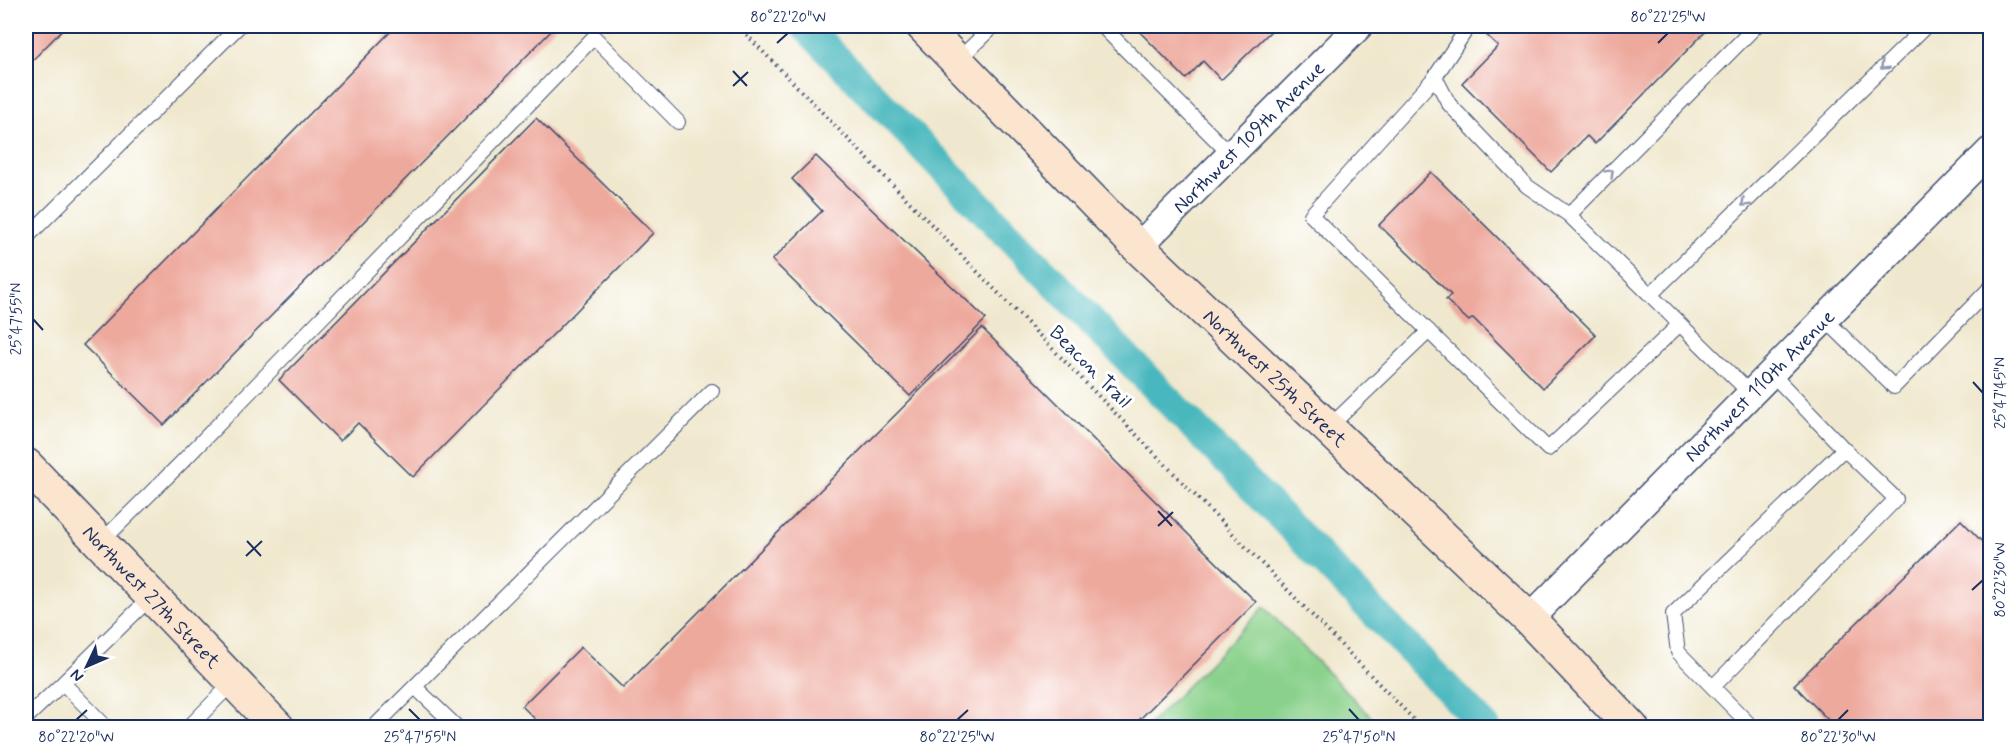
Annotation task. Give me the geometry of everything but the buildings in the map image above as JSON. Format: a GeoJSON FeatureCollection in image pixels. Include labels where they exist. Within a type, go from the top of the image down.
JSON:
{"type":"FeatureCollection","features":[{"type":"Feature","properties":{"kind":"main road","name":"Northwest 25th Street"},"geometry":{"type":"LineString","coordinates":[[923,26],[1138,247],[1529,620],[1632,728]]}},
{"type":"Feature","properties":{"kind":"main road","name":"Northwest 27th Street"},"geometry":{"type":"LineString","coordinates":[[26,465],[278,728]]}},
{"type":"Feature","properties":{"kind":"street","name":"Northwest 109th Avenue"},"geometry":{"type":"LineString","coordinates":[[1138,247],[1231,155],[1352,28]]}},
{"type":"Feature","properties":{"kind":"street","name":"Northwest 110th Avenue"},"geometry":{"type":"LineString","coordinates":[[1529,620],[1990,150]]}},
{"type":"Feature","properties":{"kind":"lane"},"geometry":{"type":"LineString","coordinates":[[26,238],[239,26]]}},
{"type":"Feature","properties":{"kind":"lane"},"geometry":{"type":"LineString","coordinates":[[957,61],[993,26]]}},
{"type":"Feature","properties":{"kind":"lane"},"geometry":{"type":"LineString","coordinates":[[1102,26],[1231,155]]}},
{"type":"Feature","properties":{"kind":"lane"},"geometry":{"type":"LineString","coordinates":[[1467,26],[1435,77],[1311,215],[1548,449],[1680,324]]}},
{"type":"Feature","properties":{"kind":"lane"},"geometry":{"type":"LineString","coordinates":[[1569,215],[1756,26]]}},
{"type":"Feature","properties":{"kind":"lane"},"geometry":{"type":"LineString","coordinates":[[1650,295],[1926,26]]}},
{"type":"Feature","properties":{"kind":"lane"},"geometry":{"type":"LineString","coordinates":[[101,542],[188,456],[594,37],[678,122]]}},
{"type":"Feature","properties":{"kind":"lane"},"geometry":{"type":"LineString","coordinates":[[1435,77],[1449,104],[1527,186],[1569,215],[1751,394]]}},
{"type":"Feature","properties":{"kind":"lane"},"geometry":{"type":"LineString","coordinates":[[1825,319],[1894,387],[1990,288]]}},
{"type":"Feature","properties":{"kind":"lane"},"geometry":{"type":"LineString","coordinates":[[1327,429],[1429,331]]}},
{"type":"Feature","properties":{"kind":"lane"},"geometry":{"type":"LineString","coordinates":[[1713,687],[1896,500],[1771,374]]}},
{"type":"Feature","properties":{"kind":"lane"},"geometry":{"type":"LineString","coordinates":[[373,728],[712,391]]}},
{"type":"Feature","properties":{"kind":"lane"},"geometry":{"type":"LineString","coordinates":[[1753,728],[1678,652],[1673,614],[1844,448]]}},
{"type":"Feature","properties":{"kind":"lane"},"geometry":{"type":"LineString","coordinates":[[26,718],[152,596]]}},
{"type":"Feature","properties":{"kind":"lane"},"geometry":{"type":"LineString","coordinates":[[188,728],[234,681]]}},
{"type":"Feature","properties":{"kind":"lane"},"geometry":{"type":"LineString","coordinates":[[63,683],[107,728]]}},
{"type":"Feature","properties":{"kind":"lane"},"geometry":{"type":"LineString","coordinates":[[415,687],[458,728]]}},
{"type":"Feature","properties":{"kind":"path","name":"Beacon Trail"},"geometry":{"type":"LineString","coordinates":[[738,26],[1422,728]]}},
{"type":"Feature","properties":{"kind":"green space"},"geometry":{"type":"Polygon","coordinates":[[[1264,607],[1381,727],[1147,727],[1264,607]]]}},
{"type":"Feature","properties":{"kind":"waterway"},"geometry":{"type":"LineString","coordinates":[[805,26],[1486,728]]}}]}
